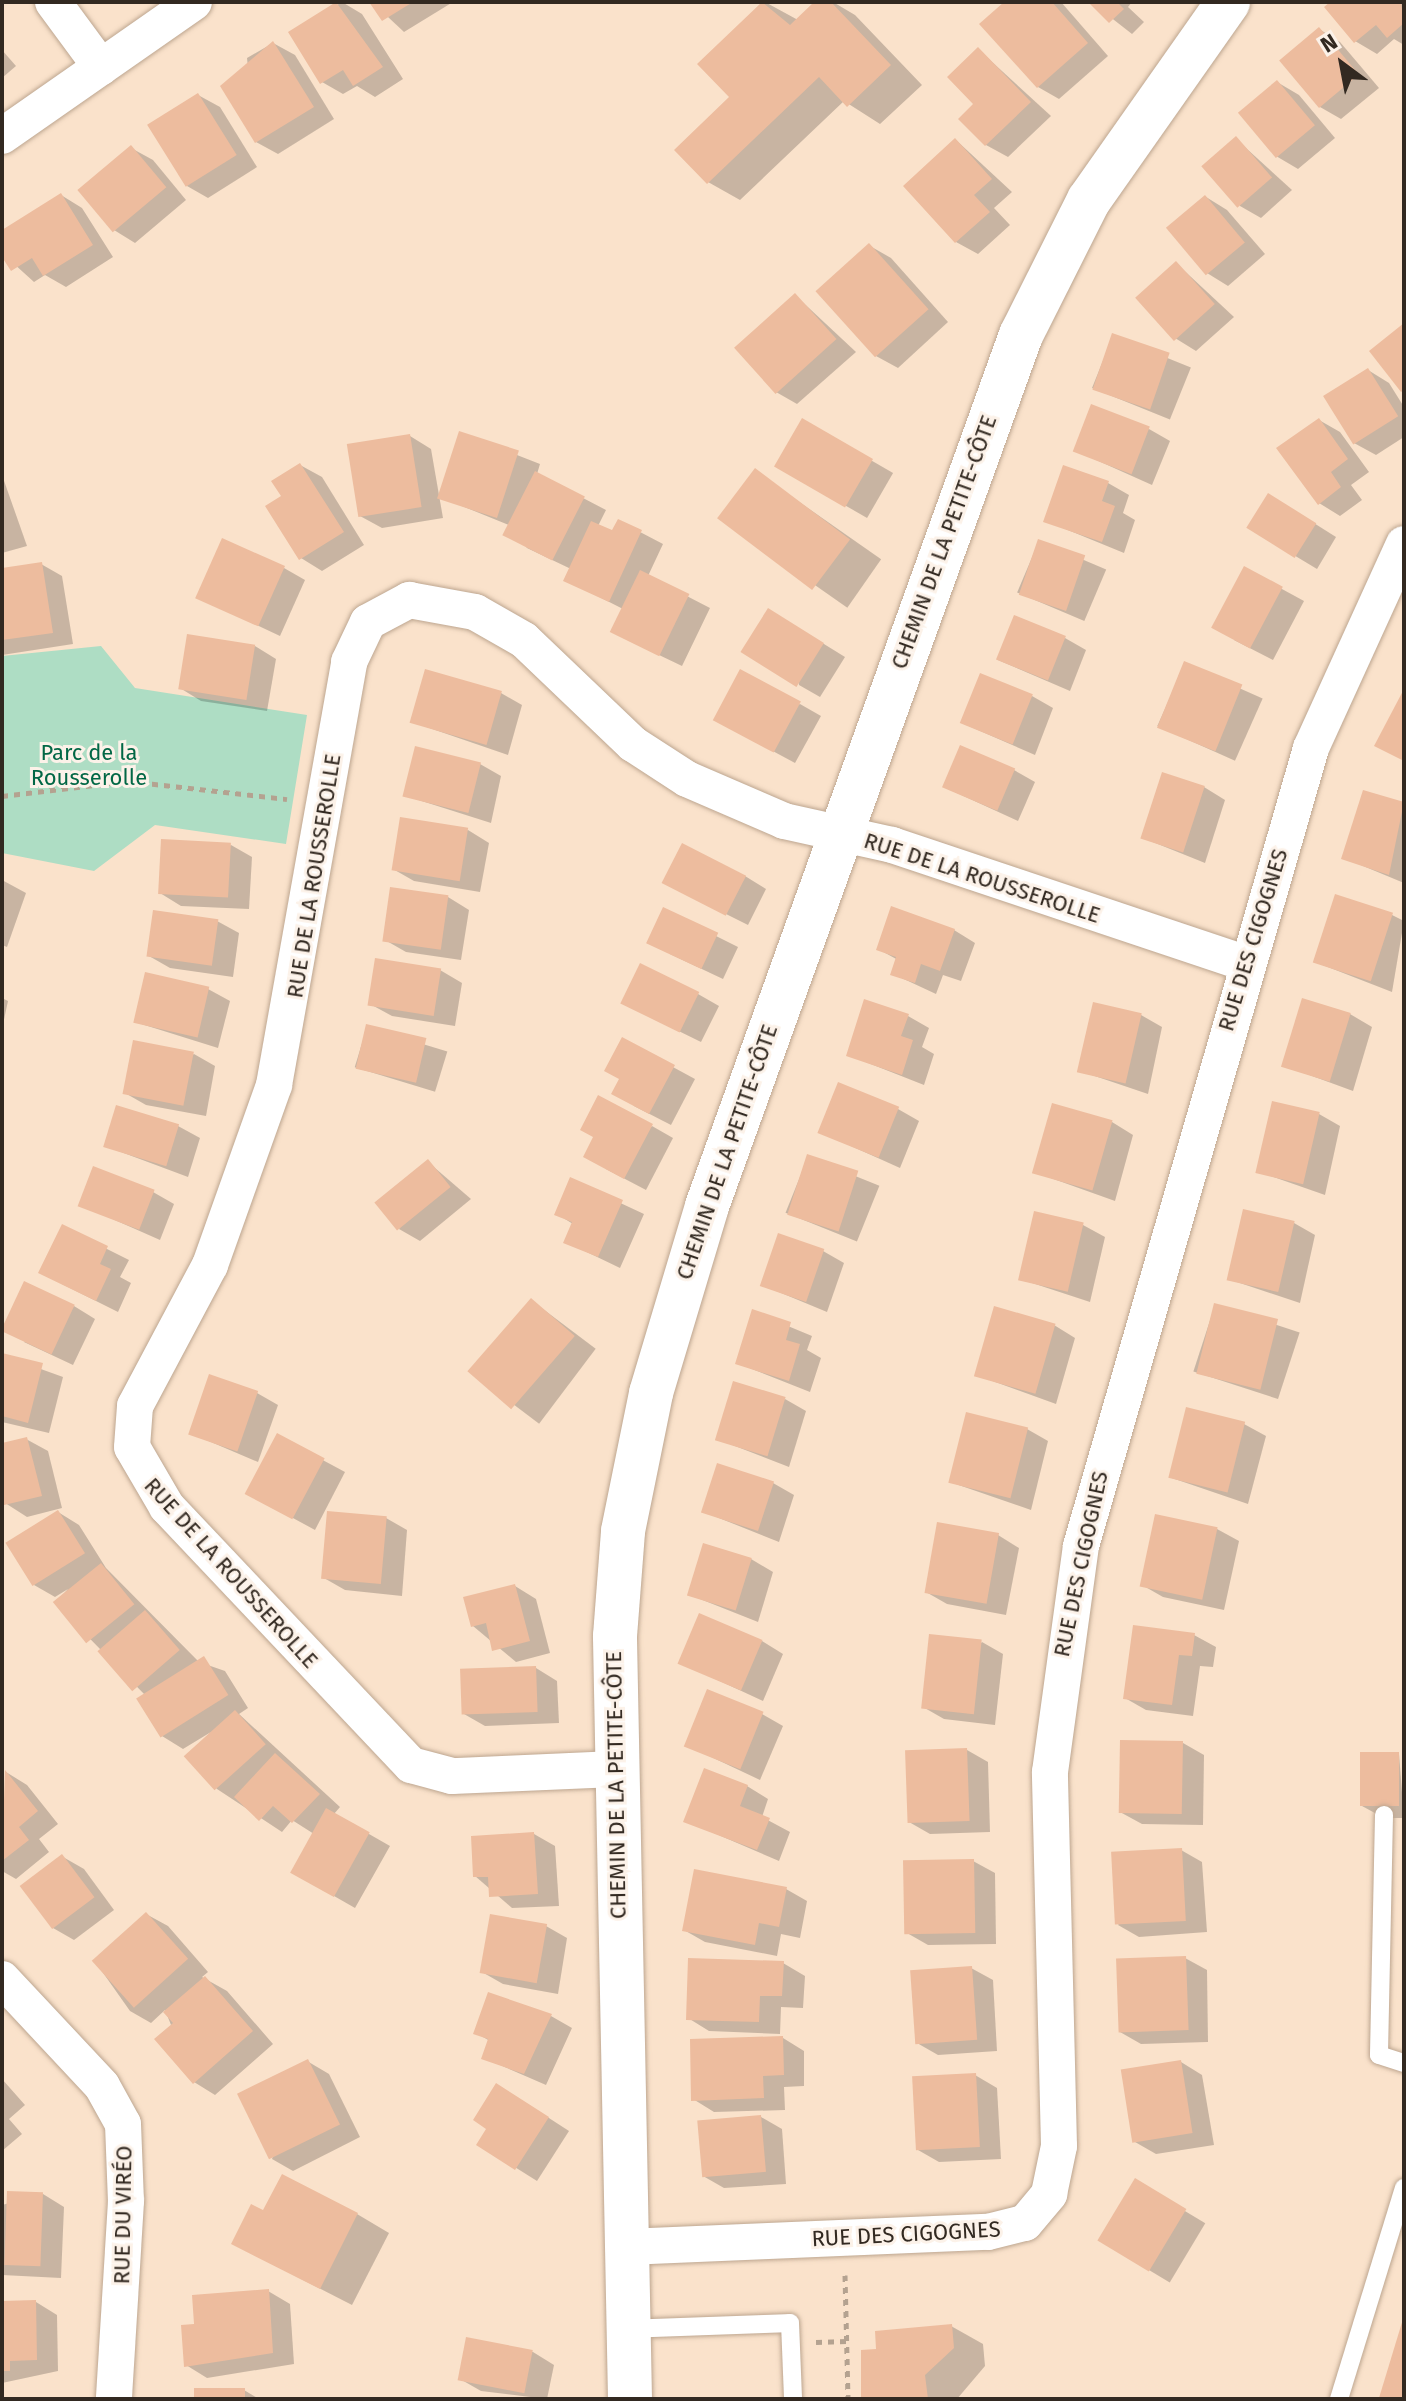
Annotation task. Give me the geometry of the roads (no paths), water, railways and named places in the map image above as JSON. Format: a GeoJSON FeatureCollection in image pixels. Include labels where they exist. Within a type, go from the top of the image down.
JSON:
{"type":"FeatureCollection","features":[{"type":"Feature","properties":{"kind":"street"},"geometry":{"type":"LineString","coordinates":[[53,2],[101,67]]}},
{"type":"Feature","properties":{"kind":"street"},"geometry":{"type":"LineString","coordinates":[[2,136],[194,2]]}},
{"type":"Feature","properties":{"kind":"street","name":"CHEMIN DE LA PETITE-CÔTE"},"geometry":{"type":"LineString","coordinates":[[630,2399],[615,1769],[617,1584],[651,1393],[676,1297],[840,834],[1036,302],[1101,181],[1228,2]]}},
{"type":"Feature","properties":{"kind":"street","name":"RUE DES CIGOGNES"},"geometry":{"type":"LineString","coordinates":[[626,2247],[988,2232],[1025,2223],[1049,2194],[1059,2146],[1050,1772],[1067,1621],[1099,1473],[1245,963],[1322,715],[1404,544]]}},
{"type":"Feature","properties":{"kind":"street","name":"RUE DE LA ROUSSEROLLE"},"geometry":{"type":"LineString","coordinates":[[615,1769],[452,1776],[411,1765],[153,1490],[136,1461],[132,1420],[210,1265],[262,1124],[292,1011],[349,662],[376,615],[423,598],[475,612],[524,640],[668,768],[784,821],[840,834],[1245,963]]}},
{"type":"Feature","properties":{"kind":"street","name":"RUE DU VIRÉO"},"geometry":{"type":"LineString","coordinates":[[2,1979],[102,2086],[123,2124],[126,2201],[114,2399]]}},
{"type":"Feature","properties":{"kind":"lane"},"geometry":{"type":"LineString","coordinates":[[1384,1815],[1379,2055],[1404,2063]]}},
{"type":"Feature","properties":{"kind":"lane"},"geometry":{"type":"LineString","coordinates":[[1339,2399],[1404,2188]]}},
{"type":"Feature","properties":{"kind":"lane"},"geometry":{"type":"LineString","coordinates":[[627,2329],[790,2323],[793,2399]]}},
{"type":"Feature","properties":{"kind":"park label","name":"Parc de la Rousserolle"},"geometry":{"type":"Point","coordinates":[89,764]}}]}
